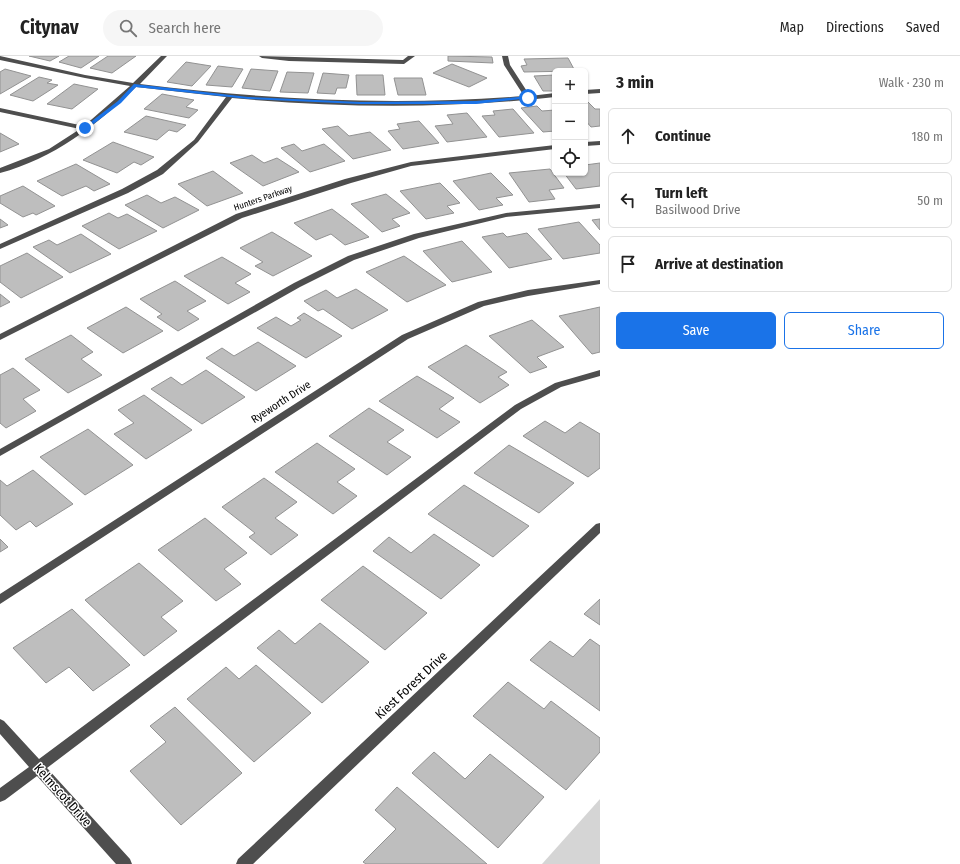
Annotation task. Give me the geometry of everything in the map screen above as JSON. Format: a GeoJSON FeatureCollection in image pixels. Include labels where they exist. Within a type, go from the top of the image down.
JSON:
{"type":"FeatureCollection","features":[{"type":"Feature","properties":{"kind":"street"},"geometry":{"type":"LineString","coordinates":[[0,171],[51,150],[85,128],[119,102],[164,56]]}},
{"type":"Feature","properties":{"kind":"street"},"geometry":{"type":"LineString","coordinates":[[262,56],[290,59],[404,62],[412,56]]}},
{"type":"Feature","properties":{"kind":"street"},"geometry":{"type":"LineString","coordinates":[[504,56],[506,65],[528,98]]}},
{"type":"Feature","properties":{"kind":"street"},"geometry":{"type":"LineString","coordinates":[[0,58],[135,85],[230,96],[360,103],[476,103],[552,95]]}},
{"type":"Feature","properties":{"kind":"street"},"geometry":{"type":"LineString","coordinates":[[588,92],[600,91]]}},
{"type":"Feature","properties":{"kind":"street"},"geometry":{"type":"LineString","coordinates":[[0,247],[125,191],[160,172],[196,141],[230,96]]}},
{"type":"Feature","properties":{"kind":"street"},"geometry":{"type":"LineString","coordinates":[[0,110],[85,128]]}},
{"type":"Feature","properties":{"kind":"street"},"geometry":{"type":"LineString","coordinates":[[588,144],[600,143]]}},
{"type":"Feature","properties":{"kind":"street","name":"Hunters Parkway"},"geometry":{"type":"LineString","coordinates":[[0,337],[239,216],[348,181],[411,164],[552,147]]}},
{"type":"Feature","properties":{"kind":"street"},"geometry":{"type":"LineString","coordinates":[[0,453],[297,285],[351,258],[417,236],[506,215],[600,206]]}},
{"type":"Feature","properties":{"kind":"street","name":"Ryeworth Drive"},"geometry":{"type":"LineString","coordinates":[[0,600],[405,337],[481,304],[528,293],[600,282]]}},
{"type":"Feature","properties":{"kind":"street"},"geometry":{"type":"LineString","coordinates":[[0,796],[518,407],[558,385],[600,373]]}},
{"type":"Feature","properties":{"kind":"street","name":"Kiest Forest Drive"},"geometry":{"type":"LineString","coordinates":[[243,864],[600,527]]}},
{"type":"Feature","properties":{"kind":"street","name":"Kelmscot Drive"},"geometry":{"type":"LineString","coordinates":[[0,725],[125,864]]}},
{"type":"Feature","properties":{"kind":"shaded area"},"geometry":{"type":"Polygon","coordinates":[[[600,799],[600,864],[542,864],[600,799]]]}},
{"type":"Feature","properties":{"kind":"building"},"geometry":{"type":"Polygon","coordinates":[[[29,56],[59,56],[50,61],[29,56]]]}},
{"type":"Feature","properties":{"kind":"building"},"geometry":{"type":"Polygon","coordinates":[[[69,56],[99,56],[81,68],[59,62],[69,56]]]}},
{"type":"Feature","properties":{"kind":"building"},"geometry":{"type":"Polygon","coordinates":[[[108,56],[136,56],[112,73],[90,68],[108,56]]]}},
{"type":"Feature","properties":{"kind":"building"},"geometry":{"type":"Polygon","coordinates":[[[448,56],[492,57],[493,63],[448,61],[448,56]]]}},
{"type":"Feature","properties":{"kind":"building"},"geometry":{"type":"Polygon","coordinates":[[[568,58],[573,68],[552,68],[552,71],[524,72],[521,66],[527,65],[524,59],[568,58]]]}},
{"type":"Feature","properties":{"kind":"building"},"geometry":{"type":"Polygon","coordinates":[[[186,62],[211,66],[192,86],[167,82],[186,62]]]}},
{"type":"Feature","properties":{"kind":"building"},"geometry":{"type":"Polygon","coordinates":[[[452,64],[487,78],[469,87],[433,73],[452,64]]]}},
{"type":"Feature","properties":{"kind":"building"},"geometry":{"type":"Polygon","coordinates":[[[218,66],[243,69],[232,87],[206,85],[218,66]]]}},
{"type":"Feature","properties":{"kind":"building"},"geometry":{"type":"Polygon","coordinates":[[[5,69],[31,76],[0,94],[0,72],[5,69]]]}},
{"type":"Feature","properties":{"kind":"building"},"geometry":{"type":"Polygon","coordinates":[[[251,69],[278,71],[270,91],[242,88],[251,69]]]}},
{"type":"Feature","properties":{"kind":"building"},"geometry":{"type":"Polygon","coordinates":[[[287,72],[314,73],[308,93],[280,92],[287,72]]]}},
{"type":"Feature","properties":{"kind":"building"},"geometry":{"type":"Polygon","coordinates":[[[323,73],[349,75],[346,88],[337,88],[335,94],[317,93],[323,73]]]}},
{"type":"Feature","properties":{"kind":"building"},"geometry":{"type":"Polygon","coordinates":[[[356,75],[383,75],[385,95],[357,95],[356,75]]]}},
{"type":"Feature","properties":{"kind":"building"},"geometry":{"type":"Polygon","coordinates":[[[552,75],[552,91],[543,91],[534,76],[552,75]]]}},
{"type":"Feature","properties":{"kind":"building"},"geometry":{"type":"Polygon","coordinates":[[[39,77],[52,80],[47,83],[58,85],[33,101],[10,95],[39,77]]]}},
{"type":"Feature","properties":{"kind":"building"},"geometry":{"type":"Polygon","coordinates":[[[394,78],[422,78],[426,95],[398,95],[394,78]]]}},
{"type":"Feature","properties":{"kind":"building"},"geometry":{"type":"Polygon","coordinates":[[[74,84],[98,89],[72,109],[47,104],[74,84]]]}},
{"type":"Feature","properties":{"kind":"building"},"geometry":{"type":"Polygon","coordinates":[[[162,94],[194,100],[186,107],[198,110],[189,118],[144,109],[162,94]]]}},
{"type":"Feature","properties":{"kind":"building"},"geometry":{"type":"Polygon","coordinates":[[[588,102],[595,109],[600,109],[600,126],[591,127],[588,124],[588,102]]]}},
{"type":"Feature","properties":{"kind":"building"},"geometry":{"type":"Polygon","coordinates":[[[537,106],[542,111],[552,110],[552,131],[543,132],[521,108],[537,106]]]}},
{"type":"Feature","properties":{"kind":"building"},"geometry":{"type":"Polygon","coordinates":[[[513,109],[534,133],[499,137],[482,116],[495,115],[493,111],[513,109]]]}},
{"type":"Feature","properties":{"kind":"building"},"geometry":{"type":"Polygon","coordinates":[[[467,113],[487,137],[447,142],[435,126],[453,124],[447,115],[467,113]]]}},
{"type":"Feature","properties":{"kind":"building"},"geometry":{"type":"Polygon","coordinates":[[[146,116],[186,125],[177,132],[169,130],[157,140],[124,132],[146,116]]]}},
{"type":"Feature","properties":{"kind":"building"},"geometry":{"type":"Polygon","coordinates":[[[419,121],[439,143],[403,149],[388,131],[400,129],[397,124],[419,121]]]}},
{"type":"Feature","properties":{"kind":"building"},"geometry":{"type":"Polygon","coordinates":[[[338,126],[349,136],[370,132],[391,150],[353,159],[322,129],[338,126]]]}},
{"type":"Feature","properties":{"kind":"building"},"geometry":{"type":"Polygon","coordinates":[[[0,133],[19,144],[0,152],[0,133]]]}},
{"type":"Feature","properties":{"kind":"building"},"geometry":{"type":"Polygon","coordinates":[[[113,142],[154,157],[141,165],[134,162],[117,173],[83,160],[113,142]]]}},
{"type":"Feature","properties":{"kind":"building"},"geometry":{"type":"Polygon","coordinates":[[[294,144],[302,151],[324,144],[345,161],[310,172],[281,148],[294,144]]]}},
{"type":"Feature","properties":{"kind":"building"},"geometry":{"type":"Polygon","coordinates":[[[252,155],[264,163],[277,158],[299,172],[263,186],[230,163],[252,155]]]}},
{"type":"Feature","properties":{"kind":"building"},"geometry":{"type":"Polygon","coordinates":[[[600,163],[600,186],[576,189],[566,176],[588,176],[588,165],[600,163]]]}},
{"type":"Feature","properties":{"kind":"building"},"geometry":{"type":"Polygon","coordinates":[[[76,164],[110,184],[94,191],[86,186],[62,196],[37,181],[76,164]]]}},
{"type":"Feature","properties":{"kind":"building"},"geometry":{"type":"Polygon","coordinates":[[[550,169],[552,176],[555,176],[564,188],[549,190],[555,199],[529,202],[509,173],[550,169]]]}},
{"type":"Feature","properties":{"kind":"building"},"geometry":{"type":"Polygon","coordinates":[[[213,171],[243,193],[207,206],[178,184],[213,171]]]}},
{"type":"Feature","properties":{"kind":"building"},"geometry":{"type":"Polygon","coordinates":[[[491,173],[513,195],[496,198],[503,205],[479,210],[453,181],[491,173]]]}},
{"type":"Feature","properties":{"kind":"building"},"geometry":{"type":"Polygon","coordinates":[[[440,183],[460,203],[447,206],[454,213],[426,219],[400,191],[440,183]]]}},
{"type":"Feature","properties":{"kind":"building"},"geometry":{"type":"Polygon","coordinates":[[[23,186],[55,206],[36,215],[33,213],[23,217],[0,203],[0,196],[23,186]]]}},
{"type":"Feature","properties":{"kind":"building"},"geometry":{"type":"Polygon","coordinates":[[[386,194],[410,213],[392,219],[400,226],[382,232],[351,204],[386,194]]]}},
{"type":"Feature","properties":{"kind":"building"},"geometry":{"type":"Polygon","coordinates":[[[147,195],[161,203],[175,197],[199,210],[163,228],[125,205],[147,195]]]}},
{"type":"Feature","properties":{"kind":"building"},"geometry":{"type":"Polygon","coordinates":[[[332,209],[369,237],[345,245],[331,234],[316,240],[294,223],[332,209]]]}},
{"type":"Feature","properties":{"kind":"building"},"geometry":{"type":"Polygon","coordinates":[[[109,213],[118,218],[127,214],[157,231],[119,249],[82,226],[109,213]]]}},
{"type":"Feature","properties":{"kind":"building"},"geometry":{"type":"Polygon","coordinates":[[[0,219],[8,225],[0,228],[0,219]]]}},
{"type":"Feature","properties":{"kind":"building"},"geometry":{"type":"Polygon","coordinates":[[[600,219],[600,230],[592,220],[600,219]]]}},
{"type":"Feature","properties":{"kind":"building"},"geometry":{"type":"Polygon","coordinates":[[[579,222],[600,245],[600,253],[563,259],[538,229],[579,222]]]}},
{"type":"Feature","properties":{"kind":"building"},"geometry":{"type":"Polygon","coordinates":[[[272,232],[312,256],[273,276],[255,266],[263,262],[240,248],[272,232]]]}},
{"type":"Feature","properties":{"kind":"building"},"geometry":{"type":"Polygon","coordinates":[[[503,233],[507,237],[527,233],[552,259],[509,268],[482,237],[503,233]]]}},
{"type":"Feature","properties":{"kind":"building"},"geometry":{"type":"Polygon","coordinates":[[[81,234],[111,254],[70,273],[33,247],[49,240],[57,245],[81,234]]]}},
{"type":"Feature","properties":{"kind":"building"},"geometry":{"type":"Polygon","coordinates":[[[462,241],[492,272],[452,282],[423,251],[462,241]]]}},
{"type":"Feature","properties":{"kind":"building"},"geometry":{"type":"Polygon","coordinates":[[[27,253],[63,277],[21,298],[0,282],[0,266],[27,253]]]}},
{"type":"Feature","properties":{"kind":"building"},"geometry":{"type":"Polygon","coordinates":[[[404,256],[446,285],[407,302],[366,272],[404,256]]]}},
{"type":"Feature","properties":{"kind":"building"},"geometry":{"type":"Polygon","coordinates":[[[222,257],[251,274],[235,283],[250,292],[228,304],[184,276],[222,257]]]}},
{"type":"Feature","properties":{"kind":"building"},"geometry":{"type":"Polygon","coordinates":[[[175,281],[206,301],[187,311],[199,319],[178,331],[157,317],[162,314],[140,299],[175,281]]]}},
{"type":"Feature","properties":{"kind":"building"},"geometry":{"type":"Polygon","coordinates":[[[356,289],[388,310],[352,329],[323,309],[318,311],[304,301],[326,290],[337,298],[356,289]]]}},
{"type":"Feature","properties":{"kind":"building"},"geometry":{"type":"Polygon","coordinates":[[[0,294],[10,302],[0,307],[0,294]]]}},
{"type":"Feature","properties":{"kind":"building"},"geometry":{"type":"Polygon","coordinates":[[[126,307],[163,331],[123,353],[87,328],[126,307]]]}},
{"type":"Feature","properties":{"kind":"building"},"geometry":{"type":"Polygon","coordinates":[[[600,307],[600,352],[592,354],[559,316],[600,307]]]}},
{"type":"Feature","properties":{"kind":"building"},"geometry":{"type":"Polygon","coordinates":[[[304,313],[342,336],[306,358],[257,328],[276,317],[291,326],[301,320],[297,318],[304,313]]]}},
{"type":"Feature","properties":{"kind":"building"},"geometry":{"type":"Polygon","coordinates":[[[532,320],[564,347],[537,357],[547,367],[530,373],[489,336],[532,320]]]}},
{"type":"Feature","properties":{"kind":"building"},"geometry":{"type":"Polygon","coordinates":[[[71,335],[93,352],[81,359],[102,375],[68,393],[25,359],[71,335]]]}},
{"type":"Feature","properties":{"kind":"building"},"geometry":{"type":"Polygon","coordinates":[[[258,342],[296,366],[256,391],[206,358],[222,348],[234,356],[258,342]]]}},
{"type":"Feature","properties":{"kind":"building"},"geometry":{"type":"Polygon","coordinates":[[[466,345],[507,372],[498,377],[509,385],[480,403],[428,367],[466,345]]]}},
{"type":"Feature","properties":{"kind":"building"},"geometry":{"type":"Polygon","coordinates":[[[13,368],[40,390],[23,399],[36,411],[6,428],[0,423],[0,375],[13,368]]]}},
{"type":"Feature","properties":{"kind":"building"},"geometry":{"type":"Polygon","coordinates":[[[206,370],[245,397],[202,424],[151,389],[171,377],[182,385],[206,370]]]}},
{"type":"Feature","properties":{"kind":"building"},"geometry":{"type":"Polygon","coordinates":[[[417,376],[454,398],[439,409],[460,422],[437,438],[379,401],[417,376]]]}},
{"type":"Feature","properties":{"kind":"building"},"geometry":{"type":"Polygon","coordinates":[[[144,395],[192,430],[146,459],[114,434],[134,423],[118,410],[144,395]]]}},
{"type":"Feature","properties":{"kind":"building"},"geometry":{"type":"Polygon","coordinates":[[[369,408],[404,430],[387,442],[411,457],[387,475],[329,436],[369,408]]]}},
{"type":"Feature","properties":{"kind":"building"},"geometry":{"type":"Polygon","coordinates":[[[545,421],[565,433],[580,422],[600,434],[600,468],[588,477],[523,436],[545,421]]]}},
{"type":"Feature","properties":{"kind":"building"},"geometry":{"type":"Polygon","coordinates":[[[88,429],[133,465],[85,495],[40,457],[88,429]]]}},
{"type":"Feature","properties":{"kind":"building"},"geometry":{"type":"Polygon","coordinates":[[[317,443],[355,469],[337,482],[357,496],[333,514],[275,472],[317,443]]]}},
{"type":"Feature","properties":{"kind":"building"},"geometry":{"type":"Polygon","coordinates":[[[509,445],[574,483],[539,513],[474,473],[509,445]]]}},
{"type":"Feature","properties":{"kind":"building"},"geometry":{"type":"Polygon","coordinates":[[[33,470],[73,504],[36,527],[30,521],[16,530],[0,515],[0,480],[7,486],[33,470]]]}},
{"type":"Feature","properties":{"kind":"building"},"geometry":{"type":"Polygon","coordinates":[[[264,478],[297,502],[275,518],[298,535],[271,555],[249,537],[255,533],[222,507],[264,478]]]}},
{"type":"Feature","properties":{"kind":"building"},"geometry":{"type":"Polygon","coordinates":[[[464,485],[529,526],[493,557],[428,514],[464,485]]]}},
{"type":"Feature","properties":{"kind":"building"},"geometry":{"type":"Polygon","coordinates":[[[205,518],[247,553],[224,569],[241,584],[216,601],[158,550],[205,518]]]}},
{"type":"Feature","properties":{"kind":"building"},"geometry":{"type":"Polygon","coordinates":[[[434,534],[480,565],[441,599],[373,551],[389,537],[411,553],[434,534]]]}},
{"type":"Feature","properties":{"kind":"building"},"geometry":{"type":"Polygon","coordinates":[[[0,539],[8,547],[0,552],[0,539]]]}},
{"type":"Feature","properties":{"kind":"building"},"geometry":{"type":"Polygon","coordinates":[[[139,563],[183,601],[161,617],[177,631],[144,656],[85,600],[139,563]]]}},
{"type":"Feature","properties":{"kind":"building"},"geometry":{"type":"Polygon","coordinates":[[[363,566],[427,613],[385,650],[321,600],[363,566]]]}},
{"type":"Feature","properties":{"kind":"building"},"geometry":{"type":"Polygon","coordinates":[[[600,599],[600,625],[584,614],[600,599]]]}},
{"type":"Feature","properties":{"kind":"building"},"geometry":{"type":"Polygon","coordinates":[[[72,609],[130,665],[93,691],[69,667],[46,683],[13,648],[72,609]]]}},
{"type":"Feature","properties":{"kind":"building"},"geometry":{"type":"Polygon","coordinates":[[[320,623],[369,662],[322,703],[257,648],[279,630],[295,644],[320,623]]]}},
{"type":"Feature","properties":{"kind":"building"},"geometry":{"type":"Polygon","coordinates":[[[590,639],[600,646],[600,711],[530,660],[550,641],[573,657],[590,639]]]}},
{"type":"Feature","properties":{"kind":"building"},"geometry":{"type":"Polygon","coordinates":[[[256,665],[311,713],[254,762],[187,699],[226,667],[239,679],[256,665]]]}},
{"type":"Feature","properties":{"kind":"building"},"geometry":{"type":"Polygon","coordinates":[[[508,682],[544,709],[551,701],[600,738],[600,752],[566,790],[473,716],[508,682]]]}},
{"type":"Feature","properties":{"kind":"building"},"geometry":{"type":"Polygon","coordinates":[[[175,707],[242,773],[181,825],[130,771],[166,742],[150,726],[175,707]]]}},
{"type":"Feature","properties":{"kind":"building"},"geometry":{"type":"Polygon","coordinates":[[[434,752],[465,779],[490,754],[544,797],[498,848],[412,773],[434,752]]]}},
{"type":"Feature","properties":{"kind":"building"},"geometry":{"type":"Polygon","coordinates":[[[397,787],[487,864],[366,864],[363,862],[396,829],[375,810],[397,787]]]}},
{"type":"Feature","properties":{"kind":"route"},"geometry":{"type":"LineString","coordinates":[[85,128],[119,102],[135,85],[248,98],[360,103],[476,103],[528,98]]}}]}
